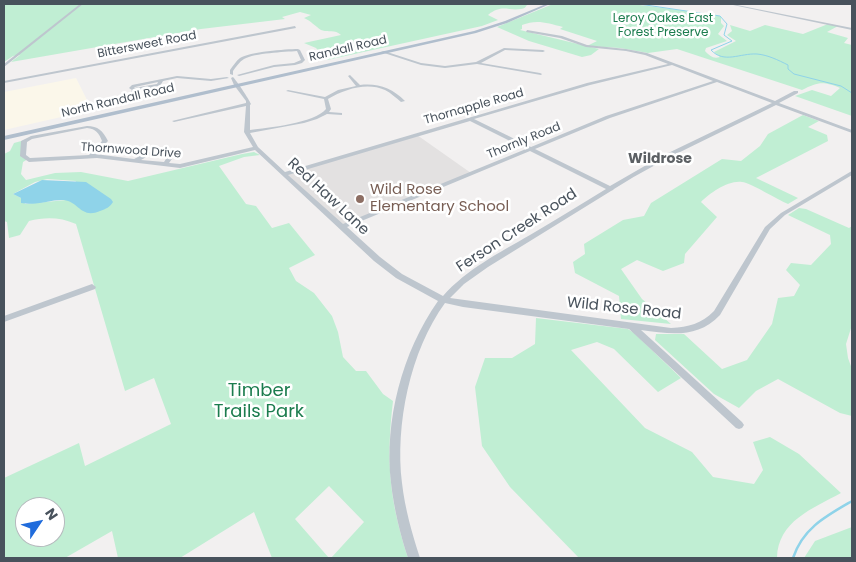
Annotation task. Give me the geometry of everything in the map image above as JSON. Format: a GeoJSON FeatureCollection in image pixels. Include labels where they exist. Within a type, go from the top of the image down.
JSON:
{"type":"FeatureCollection","features":[{"type":"Feature","properties":{"kind":"main road","name":"Randall Road"},"geometry":{"type":"LineString","coordinates":[[465,33],[505,20],[544,4]]}},
{"type":"Feature","properties":{"kind":"main road","name":"Randall Road"},"geometry":{"type":"LineString","coordinates":[[234,79],[384,52],[465,33],[498,25],[548,4]]}},
{"type":"Feature","properties":{"kind":"main road","name":"North Randall Road"},"geometry":{"type":"LineString","coordinates":[[4,138],[234,79]]}},
{"type":"Feature","properties":{"kind":"street"},"geometry":{"type":"LineString","coordinates":[[4,66],[82,4]]}},
{"type":"Feature","properties":{"kind":"street"},"geometry":{"type":"LineString","coordinates":[[733,4],[852,29]]}},
{"type":"Feature","properties":{"kind":"street","name":"Bittersweet Road"},"geometry":{"type":"LineString","coordinates":[[4,82],[295,27]]}},
{"type":"Feature","properties":{"kind":"street"},"geometry":{"type":"LineString","coordinates":[[527,31],[561,37],[586,46],[640,53],[852,132]]}},
{"type":"Feature","properties":{"kind":"street"},"geometry":{"type":"LineString","coordinates":[[384,52],[435,67],[454,67],[476,63],[504,49],[543,51]]}},
{"type":"Feature","properties":{"kind":"street"},"geometry":{"type":"LineString","coordinates":[[134,98],[132,94],[135,90],[131,88],[162,80],[182,76],[210,80],[234,79],[239,75],[276,66],[296,64],[303,60],[298,50],[264,53],[241,59],[231,71],[234,79],[247,97],[249,104],[247,132],[293,124],[315,118],[327,112],[340,114]]}},
{"type":"Feature","properties":{"kind":"street"},"geometry":{"type":"LineString","coordinates":[[476,63],[540,74]]}},
{"type":"Feature","properties":{"kind":"street","name":"Thornapple Road"},"geometry":{"type":"LineString","coordinates":[[284,174],[589,84],[671,64]]}},
{"type":"Feature","properties":{"kind":"street"},"geometry":{"type":"LineString","coordinates":[[350,76],[359,87]]}},
{"type":"Feature","properties":{"kind":"street","name":"Thornly Road"},"geometry":{"type":"LineString","coordinates":[[342,228],[608,117],[717,81]]}},
{"type":"Feature","properties":{"kind":"street"},"geometry":{"type":"LineString","coordinates":[[288,91],[326,98],[338,92],[359,87],[386,89],[403,101]]}},
{"type":"Feature","properties":{"kind":"street","name":"Ferson Creek Road"},"geometry":{"type":"LineString","coordinates":[[414,558],[397,494],[394,453],[396,419],[405,380],[420,340],[443,300],[464,281],[488,264],[611,189],[664,158],[796,92]]}},
{"type":"Feature","properties":{"kind":"street"},"geometry":{"type":"LineString","coordinates":[[326,98],[327,112]]}},
{"type":"Feature","properties":{"kind":"street"},"geometry":{"type":"LineString","coordinates":[[174,121],[249,104]]}},
{"type":"Feature","properties":{"kind":"street"},"geometry":{"type":"LineString","coordinates":[[470,119],[611,189]]}},
{"type":"Feature","properties":{"kind":"street","name":"Thornwood Drive"},"geometry":{"type":"LineString","coordinates":[[91,156],[105,142],[100,130],[95,127],[28,139],[24,142],[23,156],[29,160],[91,156],[184,166],[256,148]]}},
{"type":"Feature","properties":{"kind":"street","name":"Red Haw Lane"},"geometry":{"type":"LineString","coordinates":[[247,132],[256,148],[342,228],[399,276],[443,300]]}},
{"type":"Feature","properties":{"kind":"street"},"geometry":{"type":"LineString","coordinates":[[135,161],[149,154],[163,152],[171,156],[164,165]]}},
{"type":"Feature","properties":{"kind":"street","name":"Wild Rose Road"},"geometry":{"type":"LineString","coordinates":[[443,300],[671,331],[701,327],[710,321],[767,228],[784,214],[852,173]]}},
{"type":"Feature","properties":{"kind":"street"},"geometry":{"type":"LineString","coordinates":[[4,318],[92,288]]}},
{"type":"Feature","properties":{"kind":"street"},"geometry":{"type":"LineString","coordinates":[[631,326],[739,425]]}},
{"type":"Feature","properties":{"kind":"shaded area"},"geometry":{"type":"Polygon","coordinates":[[[76,78],[92,110],[4,130],[4,92],[76,78]]]}},
{"type":"Feature","properties":{"kind":"shaded area","name":"Wild Rose Elementary School"},"geometry":{"type":"Polygon","coordinates":[[[417,135],[471,173],[343,226],[285,173],[417,135]]]}},
{"type":"Feature","properties":{"kind":"green space"},"geometry":{"type":"Polygon","coordinates":[[[4,4],[530,4],[521,9],[497,10],[488,15],[498,20],[482,26],[327,60],[316,48],[304,43],[341,35],[336,32],[321,30],[304,18],[311,15],[300,12],[282,17],[285,19],[201,29],[11,62],[20,55],[13,56],[4,62],[4,4]]]}},
{"type":"Feature","properties":{"kind":"green space","name":"Leroy Oakes East Forest Preserve"},"geometry":{"type":"Polygon","coordinates":[[[553,4],[632,4],[717,15],[721,17],[721,23],[724,26],[718,34],[727,41],[706,48],[705,51],[715,58],[720,57],[714,52],[736,41],[727,35],[732,31],[730,25],[750,31],[765,25],[803,34],[828,24],[838,26],[827,32],[848,38],[844,43],[852,45],[852,116],[795,96],[812,90],[831,96],[840,88],[829,84],[812,85],[802,90],[677,49],[648,53],[620,48],[587,46],[597,41],[560,29],[563,27],[547,23],[532,22],[522,25],[520,30],[599,49],[591,55],[582,57],[529,41],[497,27],[553,4]]]}},
{"type":"Feature","properties":{"kind":"green space"},"geometry":{"type":"Polygon","coordinates":[[[803,115],[819,121],[808,127],[827,135],[828,141],[756,178],[798,198],[788,204],[746,183],[737,182],[725,185],[701,202],[717,217],[685,254],[684,263],[663,271],[637,260],[621,269],[642,299],[671,324],[621,319],[619,296],[575,273],[573,262],[585,254],[584,244],[623,220],[644,216],[651,203],[722,159],[741,161],[760,146],[768,134],[803,115]]]}},
{"type":"Feature","properties":{"kind":"green space","name":"Timber Trails Park"},"geometry":{"type":"Polygon","coordinates":[[[25,140],[23,156],[28,159],[23,162],[21,174],[26,180],[55,173],[81,172],[128,181],[242,154],[254,152],[260,155],[244,157],[219,166],[246,204],[256,206],[272,228],[289,223],[315,255],[289,268],[296,281],[314,293],[332,316],[338,332],[343,357],[356,371],[366,371],[383,394],[393,401],[390,443],[391,480],[397,517],[408,558],[331,558],[364,522],[329,486],[295,519],[329,558],[272,558],[254,512],[180,558],[118,558],[112,531],[65,558],[4,558],[4,478],[79,443],[85,466],[171,424],[154,378],[125,391],[76,224],[47,218],[29,221],[20,235],[9,238],[7,222],[4,221],[4,154],[10,151],[14,143],[25,140]],[[47,179],[35,182],[13,194],[21,198],[25,204],[66,200],[76,181],[47,179]]]}},
{"type":"Feature","properties":{"kind":"green space"},"geometry":{"type":"Polygon","coordinates":[[[799,208],[806,209],[849,228],[852,226],[852,325],[846,344],[852,369],[852,416],[840,413],[778,379],[756,391],[739,408],[714,394],[655,340],[656,334],[684,334],[722,369],[747,360],[772,324],[778,298],[794,296],[800,285],[786,270],[791,263],[811,265],[831,244],[830,235],[788,215],[799,208]]]}},
{"type":"Feature","properties":{"kind":"green space"},"geometry":{"type":"Polygon","coordinates":[[[536,318],[628,329],[634,333],[681,378],[658,392],[614,349],[597,342],[571,350],[645,428],[692,452],[713,477],[754,484],[763,470],[753,442],[770,437],[799,454],[841,493],[808,511],[790,525],[783,534],[777,558],[579,558],[510,487],[482,446],[475,387],[485,358],[512,358],[535,344],[536,318]]]}},
{"type":"Feature","properties":{"kind":"green space"},"geometry":{"type":"Polygon","coordinates":[[[852,527],[852,558],[804,558],[815,541],[852,527]]]}},
{"type":"Feature","properties":{"kind":"water"},"geometry":{"type":"Polygon","coordinates":[[[42,180],[86,182],[113,202],[109,207],[94,213],[88,213],[69,201],[54,200],[32,204],[21,203],[21,198],[13,194],[42,180]]]}},
{"type":"Feature","properties":{"kind":"waterway"},"geometry":{"type":"LineString","coordinates":[[639,4],[720,16],[727,24],[724,35],[732,41],[711,50],[716,54],[727,57],[751,54],[765,55],[788,65],[788,69],[794,74],[841,86],[852,93]]}},
{"type":"Feature","properties":{"kind":"waterway"},"geometry":{"type":"LineString","coordinates":[[852,342],[852,355]]}},
{"type":"Feature","properties":{"kind":"waterway"},"geometry":{"type":"LineString","coordinates":[[793,558],[803,539],[816,524],[852,501]]}},
{"type":"Feature","properties":{"kind":"place","name":"Wild Rose Elementary School"},"geometry":{"type":"Point","coordinates":[360,199]}},
{"type":"Feature","properties":{"kind":"district","name":"Wildrose"},"geometry":{"type":"Point","coordinates":[660,159]}}]}
